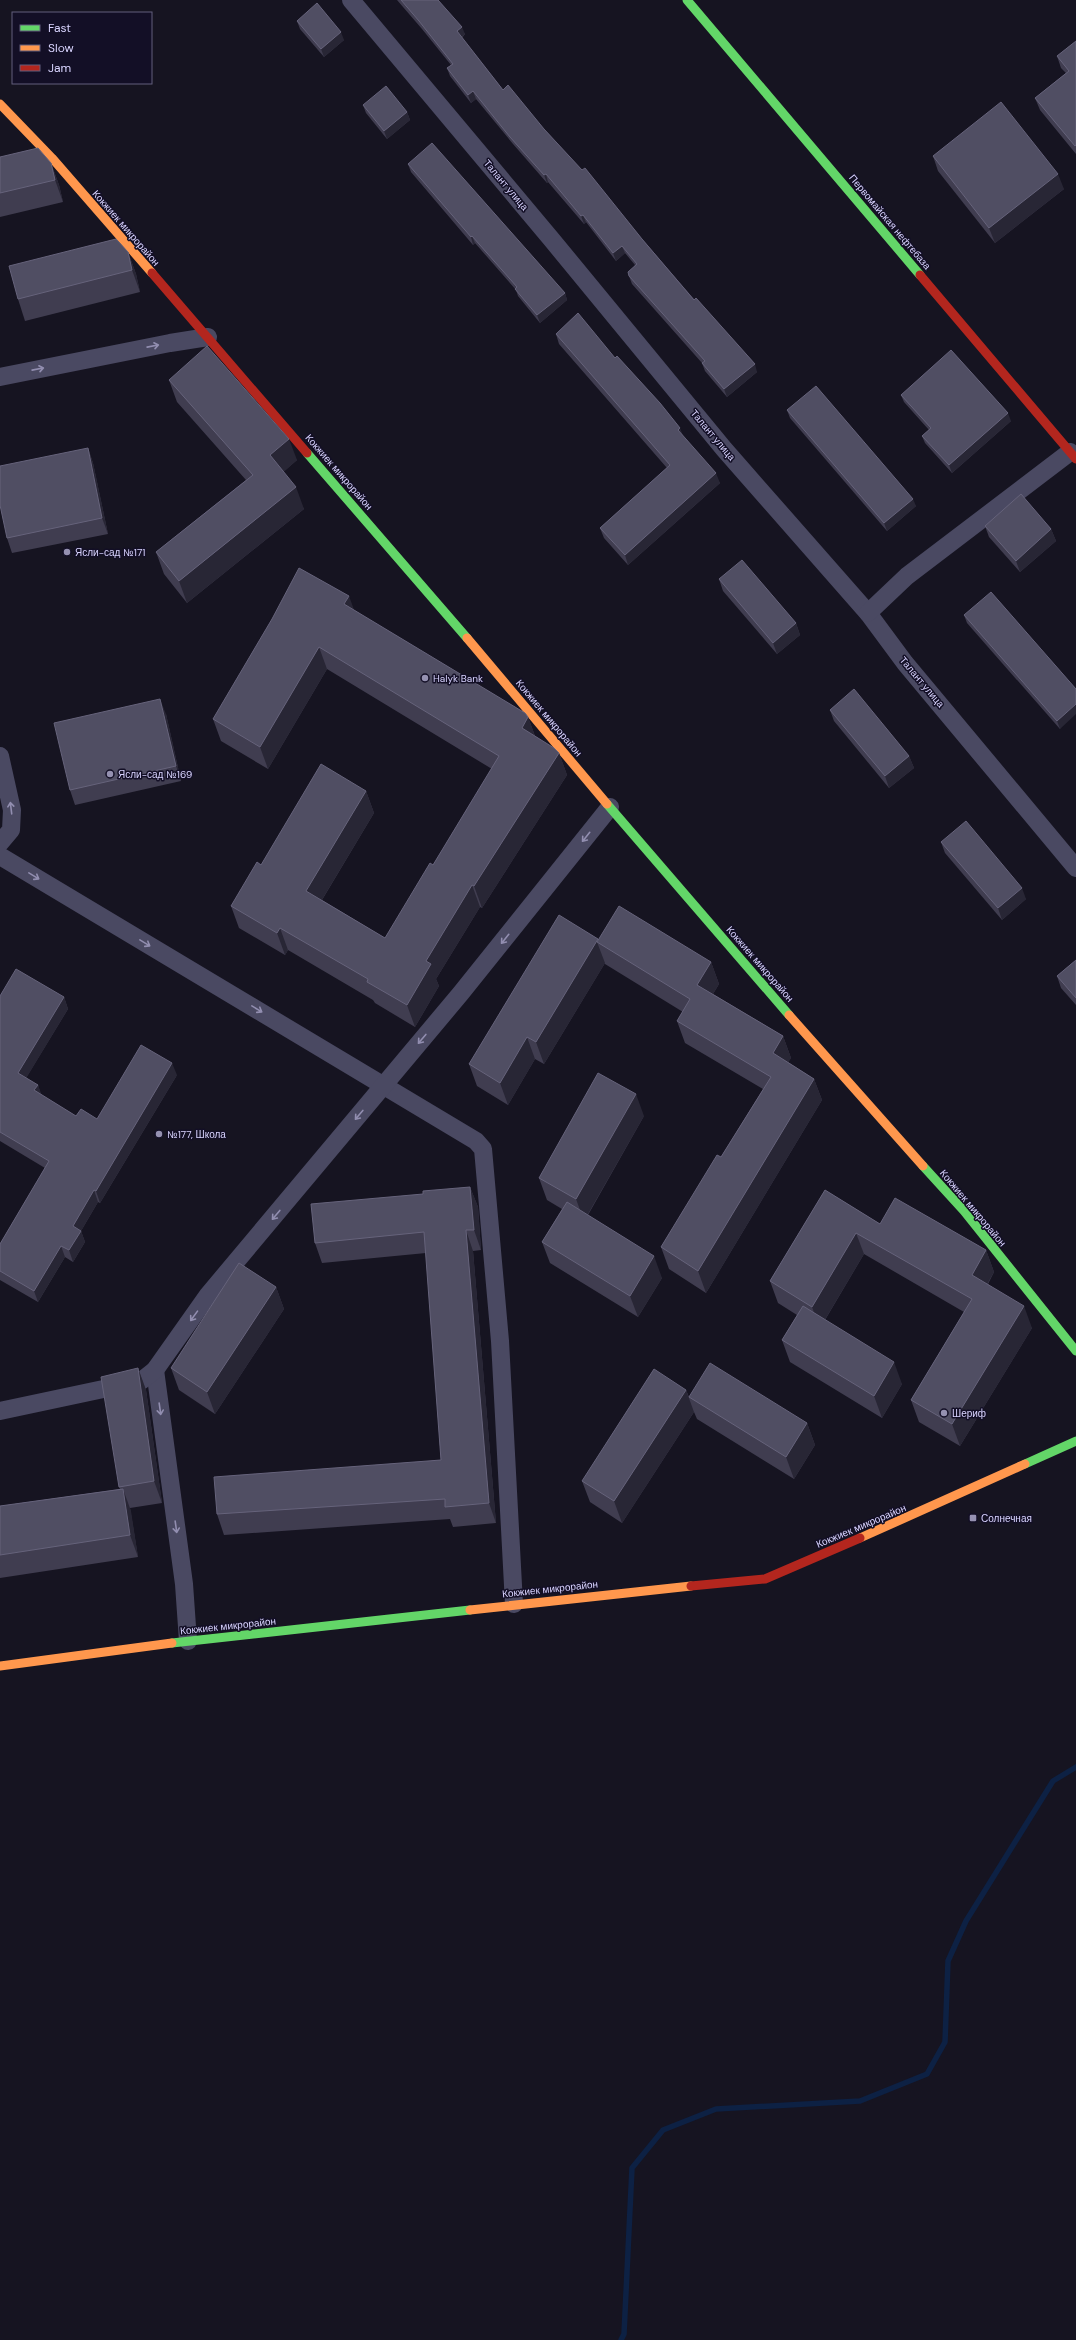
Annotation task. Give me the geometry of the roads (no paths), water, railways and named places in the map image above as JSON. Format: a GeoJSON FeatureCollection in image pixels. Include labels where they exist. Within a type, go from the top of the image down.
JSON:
{"type":"FeatureCollection","features":[{"type":"Feature","properties":{"kind":"street","name":"Талант улица"},"geometry":{"type":"LineString","coordinates":[[350,0],[552,240],[724,449],[868,613],[905,663],[1076,868]]}},
{"type":"Feature","properties":{"kind":"street","name":"Первомайская нефтебаза"},"geometry":{"type":"LineString","coordinates":[[687,0],[1073,455]]}},
{"type":"Feature","properties":{"kind":"street","name":"Кокжиек микрорайон"},"geometry":{"type":"LineString","coordinates":[[0,104],[52,158],[866,1104],[964,1211],[1076,1352]]}},
{"type":"Feature","properties":{"kind":"street"},"geometry":{"type":"LineString","coordinates":[[0,377],[170,343],[208,338]]}},
{"type":"Feature","properties":{"kind":"street"},"geometry":{"type":"LineString","coordinates":[[868,613],[907,576],[1073,455]]}},
{"type":"Feature","properties":{"kind":"street"},"geometry":{"type":"LineString","coordinates":[[0,756],[12,810],[11,830],[0,843]]}},
{"type":"Feature","properties":{"kind":"street"},"geometry":{"type":"LineString","coordinates":[[0,1411],[141,1381],[155,1370],[208,1295],[483,966],[610,807]]}},
{"type":"Feature","properties":{"kind":"street"},"geometry":{"type":"LineString","coordinates":[[0,856],[384,1085],[476,1141],[483,1149],[500,1342],[514,1604]]}},
{"type":"Feature","properties":{"kind":"street"},"geometry":{"type":"LineString","coordinates":[[155,1370],[184,1584],[188,1641]]}},
{"type":"Feature","properties":{"kind":"street","name":"Кокжиек микрорайон"},"geometry":{"type":"LineString","coordinates":[[0,1666],[188,1641],[514,1604],[765,1579],[935,1506],[1076,1441]]}},
{"type":"Feature","properties":{"kind":"waterway"},"geometry":{"type":"LineString","coordinates":[[621,2340],[624,2334],[632,2168],[663,2130],[716,2109],[860,2101],[927,2074],[945,2042],[948,1961],[966,1921],[1053,1781],[1076,1767]]}},
{"type":"Feature","properties":{"kind":"place","name":"Ясли-сад №171"},"geometry":{"type":"Point","coordinates":[67,552]}},
{"type":"Feature","properties":{"kind":"place","name":"Halyk Bank"},"geometry":{"type":"Point","coordinates":[425,678]}},
{"type":"Feature","properties":{"kind":"place","name":"Ясли-сад №169"},"geometry":{"type":"Point","coordinates":[110,774]}},
{"type":"Feature","properties":{"kind":"place","name":"№177, Школа"},"geometry":{"type":"Point","coordinates":[159,1134]}},
{"type":"Feature","properties":{"kind":"place","name":"Шериф"},"geometry":{"type":"Point","coordinates":[944,1413]}},
{"type":"Feature","properties":{"kind":"place","name":"Солнечная"},"geometry":{"type":"Point","coordinates":[973,1518]}}]}
